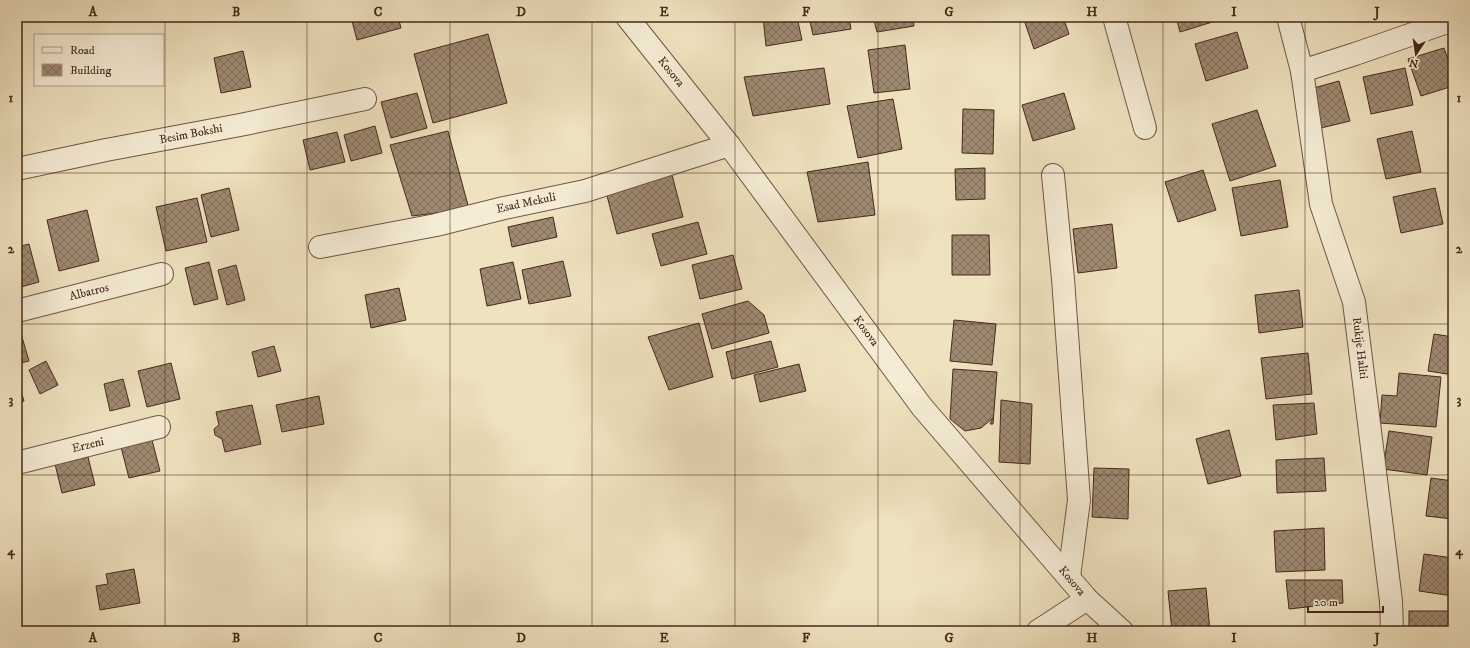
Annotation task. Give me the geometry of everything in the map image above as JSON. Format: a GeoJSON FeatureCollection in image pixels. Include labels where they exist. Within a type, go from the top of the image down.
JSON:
{"type":"FeatureCollection","features":[{"type":"Feature","properties":{"kind":"street","name":"Kosova"},"geometry":{"type":"LineString","coordinates":[[627,17],[729,145],[922,406],[1088,599],[1122,631]]}},
{"type":"Feature","properties":{"kind":"street"},"geometry":{"type":"LineString","coordinates":[[1114,17],[1145,128]]}},
{"type":"Feature","properties":{"kind":"street","name":"Rukije Haliti"},"geometry":{"type":"LineString","coordinates":[[1288,17],[1302,71],[1321,204],[1354,302],[1391,601],[1392,631]]}},
{"type":"Feature","properties":{"kind":"street"},"geometry":{"type":"LineString","coordinates":[[1302,71],[1453,20]]}},
{"type":"Feature","properties":{"kind":"street","name":"Besim Bokshi"},"geometry":{"type":"LineString","coordinates":[[17,169],[106,150],[364,100]]}},
{"type":"Feature","properties":{"kind":"street","name":"Esad Mekuli"},"geometry":{"type":"LineString","coordinates":[[320,247],[436,225],[504,208],[585,191],[729,145]]}},
{"type":"Feature","properties":{"kind":"street"},"geometry":{"type":"LineString","coordinates":[[1053,175],[1063,279],[1079,500],[1069,577]]}},
{"type":"Feature","properties":{"kind":"street","name":"Albatros"},"geometry":{"type":"LineString","coordinates":[[17,311],[162,274]]}},
{"type":"Feature","properties":{"kind":"street","name":"Erzeni"},"geometry":{"type":"LineString","coordinates":[[17,463],[159,427]]}},
{"type":"Feature","properties":{"kind":"street"},"geometry":{"type":"LineString","coordinates":[[1038,631],[1088,599]]}},
{"type":"Feature","properties":{"kind":"building"},"geometry":{"type":"Polygon","coordinates":[[[360,17],[398,17],[401,28],[357,40],[352,21],[361,19],[360,17]]]}},
{"type":"Feature","properties":{"kind":"building"},"geometry":{"type":"Polygon","coordinates":[[[763,17],[797,17],[802,40],[766,46],[763,17]]]}},
{"type":"Feature","properties":{"kind":"building"},"geometry":{"type":"Polygon","coordinates":[[[809,17],[849,17],[851,29],[813,35],[809,17]]]}},
{"type":"Feature","properties":{"kind":"building"},"geometry":{"type":"Polygon","coordinates":[[[873,17],[913,17],[914,26],[877,32],[873,17]]]}},
{"type":"Feature","properties":{"kind":"building"},"geometry":{"type":"Polygon","coordinates":[[[1023,17],[1063,17],[1069,34],[1034,49],[1023,17]]]}},
{"type":"Feature","properties":{"kind":"building"},"geometry":{"type":"Polygon","coordinates":[[[1176,17],[1222,17],[1222,19],[1180,32],[1176,17]]]}},
{"type":"Feature","properties":{"kind":"building"},"geometry":{"type":"Polygon","coordinates":[[[1237,32],[1248,68],[1206,81],[1195,44],[1237,32]]]}},
{"type":"Feature","properties":{"kind":"building"},"geometry":{"type":"Polygon","coordinates":[[[488,34],[507,103],[433,123],[414,54],[488,34]]]}},
{"type":"Feature","properties":{"kind":"building"},"geometry":{"type":"Polygon","coordinates":[[[905,45],[910,89],[874,93],[868,50],[905,45]]]}},
{"type":"Feature","properties":{"kind":"building"},"geometry":{"type":"Polygon","coordinates":[[[1444,48],[1453,75],[1453,86],[1421,96],[1408,59],[1444,48]]]}},
{"type":"Feature","properties":{"kind":"building"},"geometry":{"type":"Polygon","coordinates":[[[243,51],[251,87],[221,93],[214,58],[243,51]]]}},
{"type":"Feature","properties":{"kind":"building"},"geometry":{"type":"Polygon","coordinates":[[[824,68],[830,104],[753,116],[744,77],[824,68]]]}},
{"type":"Feature","properties":{"kind":"building"},"geometry":{"type":"Polygon","coordinates":[[[1405,68],[1413,105],[1371,114],[1363,77],[1405,68]]]}},
{"type":"Feature","properties":{"kind":"building"},"geometry":{"type":"Polygon","coordinates":[[[1339,81],[1350,121],[1321,128],[1310,89],[1339,81]]]}},
{"type":"Feature","properties":{"kind":"building"},"geometry":{"type":"Polygon","coordinates":[[[417,93],[427,128],[391,138],[381,102],[417,93]]]}},
{"type":"Feature","properties":{"kind":"building"},"geometry":{"type":"Polygon","coordinates":[[[1064,93],[1075,129],[1033,141],[1022,105],[1064,93]]]}},
{"type":"Feature","properties":{"kind":"building"},"geometry":{"type":"Polygon","coordinates":[[[893,99],[902,149],[858,158],[847,106],[893,99]]]}},
{"type":"Feature","properties":{"kind":"building"},"geometry":{"type":"Polygon","coordinates":[[[963,109],[994,110],[993,154],[962,153],[963,109]]]}},
{"type":"Feature","properties":{"kind":"building"},"geometry":{"type":"Polygon","coordinates":[[[1257,110],[1276,166],[1230,181],[1212,124],[1257,110]]]}},
{"type":"Feature","properties":{"kind":"building"},"geometry":{"type":"Polygon","coordinates":[[[375,126],[382,153],[351,161],[344,135],[375,126]]]}},
{"type":"Feature","properties":{"kind":"building"},"geometry":{"type":"Polygon","coordinates":[[[448,131],[469,209],[412,216],[390,145],[448,131]]]}},
{"type":"Feature","properties":{"kind":"building"},"geometry":{"type":"Polygon","coordinates":[[[1412,131],[1421,172],[1386,179],[1377,139],[1412,131]]]}},
{"type":"Feature","properties":{"kind":"building"},"geometry":{"type":"Polygon","coordinates":[[[337,132],[345,162],[310,170],[303,140],[337,132]]]}},
{"type":"Feature","properties":{"kind":"building"},"geometry":{"type":"Polygon","coordinates":[[[868,162],[875,215],[818,222],[807,172],[868,162]]]}},
{"type":"Feature","properties":{"kind":"building"},"geometry":{"type":"Polygon","coordinates":[[[985,168],[985,199],[956,200],[955,169],[985,168]]]}},
{"type":"Feature","properties":{"kind":"building"},"geometry":{"type":"Polygon","coordinates":[[[1203,170],[1216,210],[1178,222],[1165,182],[1203,170]]]}},
{"type":"Feature","properties":{"kind":"building"},"geometry":{"type":"Polygon","coordinates":[[[672,175],[683,217],[617,234],[606,192],[672,175]]]}},
{"type":"Feature","properties":{"kind":"building"},"geometry":{"type":"Polygon","coordinates":[[[1280,180],[1288,227],[1241,236],[1232,188],[1280,180]]]}},
{"type":"Feature","properties":{"kind":"building"},"geometry":{"type":"Polygon","coordinates":[[[229,188],[239,230],[211,237],[201,195],[229,188]]]}},
{"type":"Feature","properties":{"kind":"building"},"geometry":{"type":"Polygon","coordinates":[[[1435,188],[1443,224],[1401,233],[1393,197],[1435,188]]]}},
{"type":"Feature","properties":{"kind":"building"},"geometry":{"type":"Polygon","coordinates":[[[197,198],[207,242],[166,251],[156,207],[197,198]]]}},
{"type":"Feature","properties":{"kind":"building"},"geometry":{"type":"Polygon","coordinates":[[[87,210],[99,261],[59,271],[47,220],[87,210]]]}},
{"type":"Feature","properties":{"kind":"building"},"geometry":{"type":"Polygon","coordinates":[[[553,217],[557,237],[512,247],[508,227],[553,217]]]}},
{"type":"Feature","properties":{"kind":"building"},"geometry":{"type":"Polygon","coordinates":[[[698,222],[707,254],[661,266],[652,234],[698,222]]]}},
{"type":"Feature","properties":{"kind":"building"},"geometry":{"type":"Polygon","coordinates":[[[1112,224],[1117,268],[1078,273],[1073,229],[1112,224]]]}},
{"type":"Feature","properties":{"kind":"building"},"geometry":{"type":"Polygon","coordinates":[[[952,235],[989,235],[990,275],[952,275],[952,235]]]}},
{"type":"Feature","properties":{"kind":"building"},"geometry":{"type":"Polygon","coordinates":[[[29,244],[39,282],[17,288],[17,247],[29,244]]]}},
{"type":"Feature","properties":{"kind":"building"},"geometry":{"type":"Polygon","coordinates":[[[733,255],[742,289],[700,299],[692,265],[733,255]]]}},
{"type":"Feature","properties":{"kind":"building"},"geometry":{"type":"Polygon","coordinates":[[[563,261],[571,296],[529,304],[522,270],[563,261]]]}},
{"type":"Feature","properties":{"kind":"building"},"geometry":{"type":"Polygon","coordinates":[[[209,262],[218,299],[194,305],[185,268],[209,262]]]}},
{"type":"Feature","properties":{"kind":"building"},"geometry":{"type":"Polygon","coordinates":[[[513,262],[521,299],[487,306],[480,269],[513,262]]]}},
{"type":"Feature","properties":{"kind":"building"},"geometry":{"type":"Polygon","coordinates":[[[236,265],[245,300],[227,305],[218,270],[236,265]]]}},
{"type":"Feature","properties":{"kind":"building"},"geometry":{"type":"Polygon","coordinates":[[[399,288],[406,320],[371,328],[365,295],[399,288]]]}},
{"type":"Feature","properties":{"kind":"building"},"geometry":{"type":"Polygon","coordinates":[[[1299,290],[1303,327],[1259,333],[1255,295],[1299,290]]]}},
{"type":"Feature","properties":{"kind":"building"},"geometry":{"type":"Polygon","coordinates":[[[748,301],[764,315],[769,333],[712,349],[702,314],[748,301]]]}},
{"type":"Feature","properties":{"kind":"building"},"geometry":{"type":"Polygon","coordinates":[[[954,320],[996,324],[992,365],[950,361],[954,320]]]}},
{"type":"Feature","properties":{"kind":"building"},"geometry":{"type":"Polygon","coordinates":[[[699,323],[713,377],[669,390],[648,337],[699,323]]]}},
{"type":"Feature","properties":{"kind":"building"},"geometry":{"type":"Polygon","coordinates":[[[20,330],[29,361],[17,364],[17,331],[20,330]]]}},
{"type":"Feature","properties":{"kind":"building"},"geometry":{"type":"Polygon","coordinates":[[[1434,334],[1453,337],[1453,375],[1428,371],[1434,334]]]}},
{"type":"Feature","properties":{"kind":"building"},"geometry":{"type":"Polygon","coordinates":[[[771,341],[778,367],[732,379],[726,352],[771,341]]]}},
{"type":"Feature","properties":{"kind":"building"},"geometry":{"type":"Polygon","coordinates":[[[274,346],[281,371],[258,377],[252,352],[274,346]]]}},
{"type":"Feature","properties":{"kind":"building"},"geometry":{"type":"Polygon","coordinates":[[[1308,353],[1312,394],[1266,399],[1261,358],[1308,353]]]}},
{"type":"Feature","properties":{"kind":"building"},"geometry":{"type":"Polygon","coordinates":[[[46,361],[58,385],[40,394],[29,370],[46,361]]]}},
{"type":"Feature","properties":{"kind":"building"},"geometry":{"type":"Polygon","coordinates":[[[171,363],[180,399],[147,407],[138,371],[171,363]]]}},
{"type":"Feature","properties":{"kind":"building"},"geometry":{"type":"Polygon","coordinates":[[[799,364],[806,391],[760,402],[754,375],[799,364]]]}},
{"type":"Feature","properties":{"kind":"building"},"geometry":{"type":"Polygon","coordinates":[[[953,369],[997,372],[993,424],[990,424],[993,418],[981,428],[965,431],[950,419],[953,369]]]}},
{"type":"Feature","properties":{"kind":"building"},"geometry":{"type":"Polygon","coordinates":[[[1399,373],[1441,377],[1436,427],[1380,423],[1382,395],[1397,396],[1399,373]]]}},
{"type":"Feature","properties":{"kind":"building"},"geometry":{"type":"Polygon","coordinates":[[[17,379],[24,401],[17,403],[17,379]]]}},
{"type":"Feature","properties":{"kind":"building"},"geometry":{"type":"Polygon","coordinates":[[[123,379],[130,406],[110,411],[104,384],[123,379]]]}},
{"type":"Feature","properties":{"kind":"building"},"geometry":{"type":"Polygon","coordinates":[[[319,396],[324,424],[282,432],[276,405],[319,396]]]}},
{"type":"Feature","properties":{"kind":"building"},"geometry":{"type":"Polygon","coordinates":[[[1001,400],[1032,404],[1030,464],[999,462],[1001,400]]]}},
{"type":"Feature","properties":{"kind":"building"},"geometry":{"type":"Polygon","coordinates":[[[1314,403],[1317,434],[1276,440],[1273,405],[1314,403]]]}},
{"type":"Feature","properties":{"kind":"building"},"geometry":{"type":"Polygon","coordinates":[[[252,405],[261,444],[225,452],[222,439],[215,435],[214,429],[219,425],[216,412],[252,405]]]}},
{"type":"Feature","properties":{"kind":"building"},"geometry":{"type":"Polygon","coordinates":[[[1229,430],[1241,476],[1208,484],[1196,439],[1229,430]]]}},
{"type":"Feature","properties":{"kind":"building"},"geometry":{"type":"Polygon","coordinates":[[[1389,431],[1432,437],[1427,475],[1383,469],[1389,431]]]}},
{"type":"Feature","properties":{"kind":"building"},"geometry":{"type":"Polygon","coordinates":[[[152,440],[160,471],[129,478],[121,447],[152,440]]]}},
{"type":"Feature","properties":{"kind":"building"},"geometry":{"type":"Polygon","coordinates":[[[88,457],[95,485],[62,493],[55,464],[88,457]]]}},
{"type":"Feature","properties":{"kind":"building"},"geometry":{"type":"Polygon","coordinates":[[[1324,458],[1326,491],[1277,493],[1276,460],[1324,458]]]}},
{"type":"Feature","properties":{"kind":"building"},"geometry":{"type":"Polygon","coordinates":[[[1094,468],[1129,469],[1128,519],[1092,517],[1094,468]]]}},
{"type":"Feature","properties":{"kind":"building"},"geometry":{"type":"Polygon","coordinates":[[[1431,478],[1453,481],[1453,519],[1426,516],[1431,478]]]}},
{"type":"Feature","properties":{"kind":"building"},"geometry":{"type":"Polygon","coordinates":[[[1324,528],[1325,570],[1276,572],[1274,531],[1324,528]]]}},
{"type":"Feature","properties":{"kind":"building"},"geometry":{"type":"Polygon","coordinates":[[[1424,554],[1453,558],[1453,596],[1419,591],[1424,554]]]}},
{"type":"Feature","properties":{"kind":"building"},"geometry":{"type":"Polygon","coordinates":[[[134,569],[140,603],[100,610],[96,586],[108,584],[106,574],[134,569]]]}},
{"type":"Feature","properties":{"kind":"building"},"geometry":{"type":"Polygon","coordinates":[[[1286,580],[1342,580],[1343,603],[1289,609],[1286,580]]]}},
{"type":"Feature","properties":{"kind":"building"},"geometry":{"type":"Polygon","coordinates":[[[1206,588],[1210,631],[1172,631],[1168,591],[1206,588]]]}},
{"type":"Feature","properties":{"kind":"building"},"geometry":{"type":"Polygon","coordinates":[[[1409,611],[1452,611],[1452,631],[1409,631],[1409,611]]]}}]}
